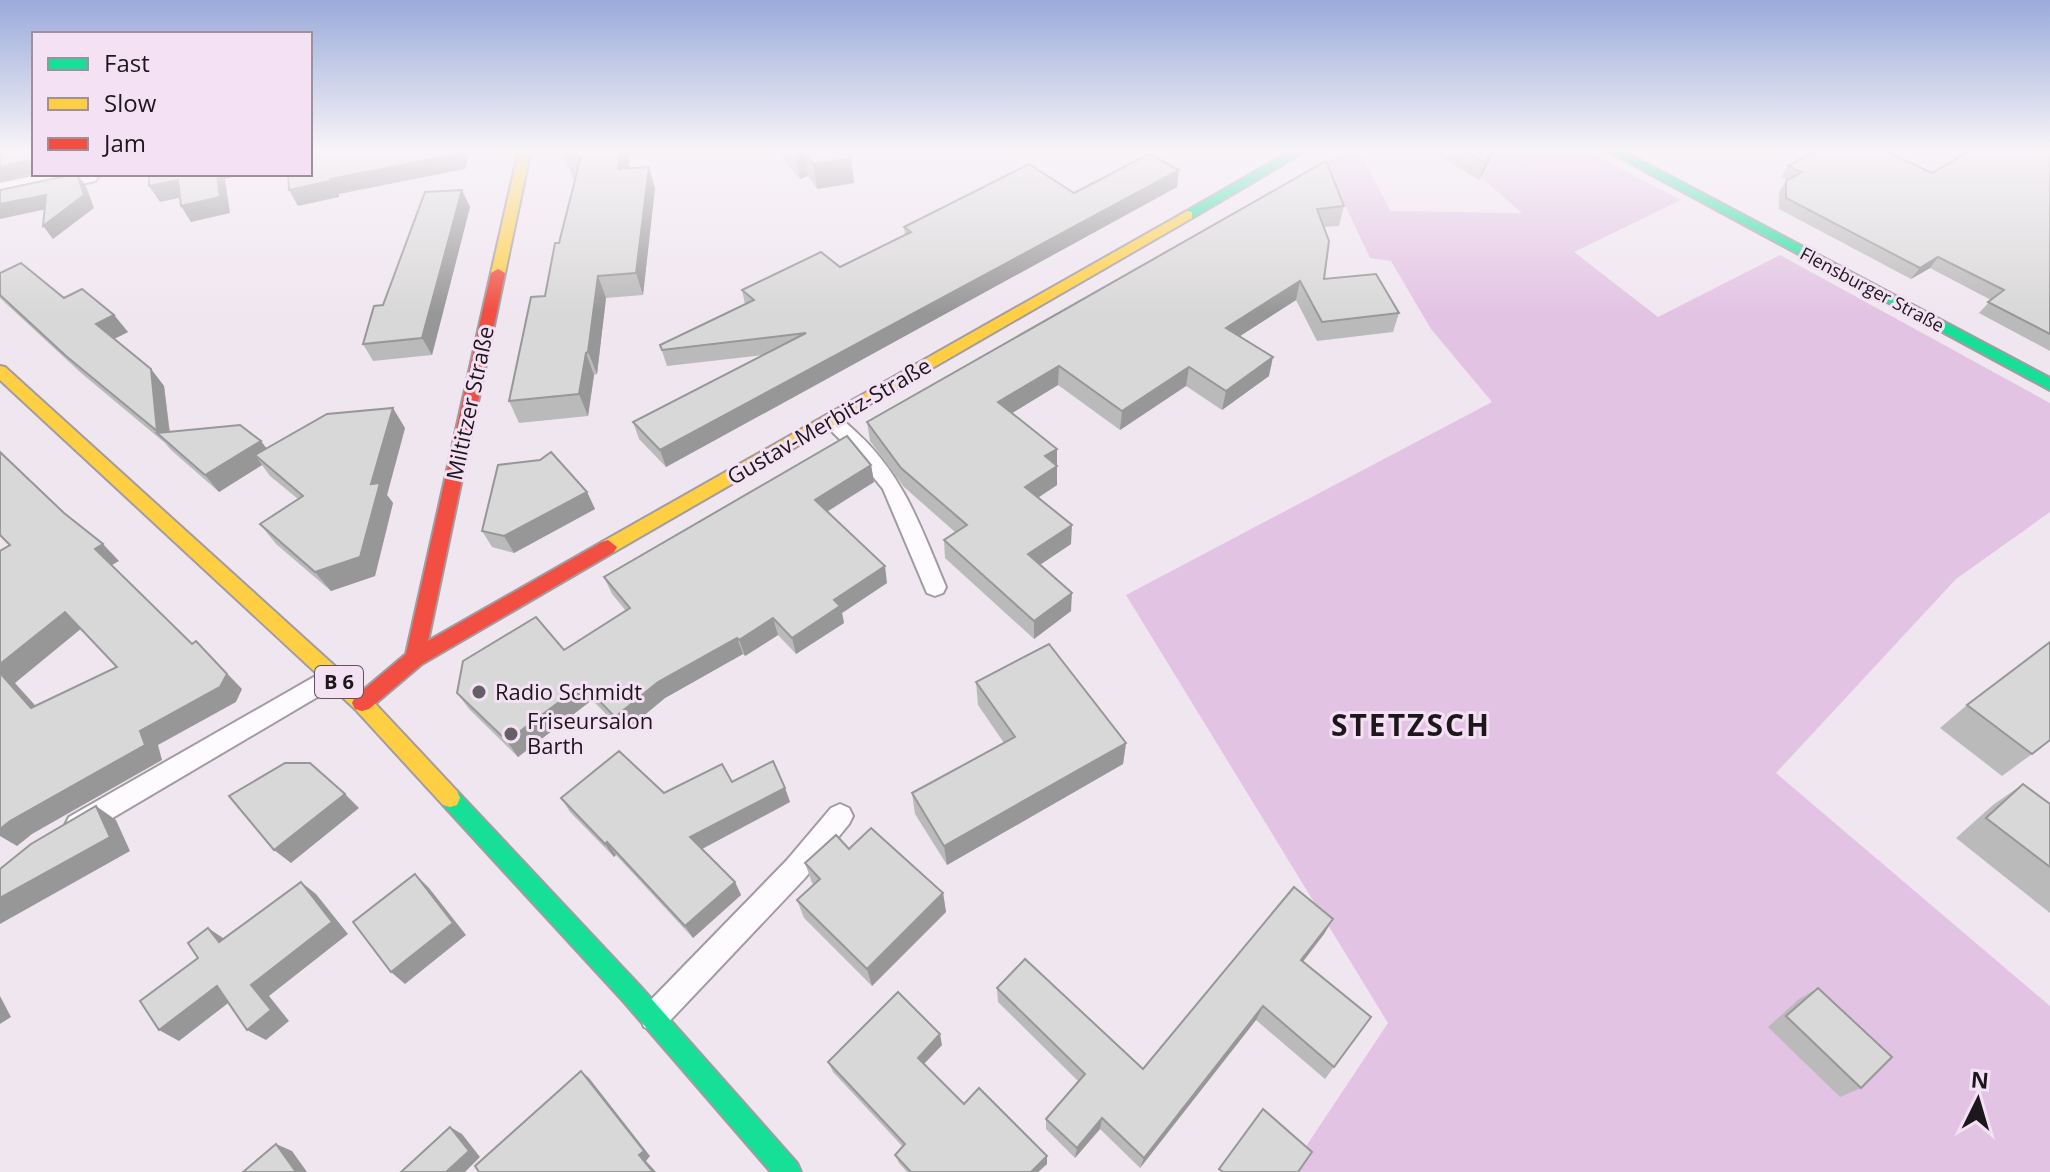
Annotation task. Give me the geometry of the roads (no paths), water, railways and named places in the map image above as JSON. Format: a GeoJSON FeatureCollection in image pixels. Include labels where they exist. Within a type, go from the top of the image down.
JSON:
{"type":"FeatureCollection","features":[{"type":"Feature","properties":{"kind":"street","name":"Miltitzer Straße"},"geometry":{"type":"LineString","coordinates":[[415,658],[513,204]]}},
{"type":"Feature","properties":{"kind":"street","name":"Gustav-Merbitz-Straße"},"geometry":{"type":"LineString","coordinates":[[362,703],[415,658],[1208,204]]}},
{"type":"Feature","properties":{"kind":"street","name":"Flensburger Straße"},"geometry":{"type":"LineString","coordinates":[[1712,204],[2050,385]]}},
{"type":"Feature","properties":{"kind":"street","name":"B 6"},"geometry":{"type":"LineString","coordinates":[[0,371],[362,703],[653,1017],[788,1172]]}},
{"type":"Feature","properties":{"kind":"lane"},"geometry":{"type":"LineString","coordinates":[[830,420],[860,447],[892,486],[935,587]]}},
{"type":"Feature","properties":{"kind":"lane"},"geometry":{"type":"LineString","coordinates":[[55,838],[333,676]]}},
{"type":"Feature","properties":{"kind":"lane"},"geometry":{"type":"LineString","coordinates":[[653,1017],[796,869],[840,816]]}},
{"type":"Feature","properties":{"kind":"place","name":"Radio Schmidt"},"geometry":{"type":"Point","coordinates":[479,692]}},
{"type":"Feature","properties":{"kind":"place","name":"Friseursalon Barth"},"geometry":{"type":"Point","coordinates":[511,734]}},
{"type":"Feature","properties":{"kind":"district","name":"STETZSCH"},"geometry":{"type":"Point","coordinates":[1411,726]}}]}
